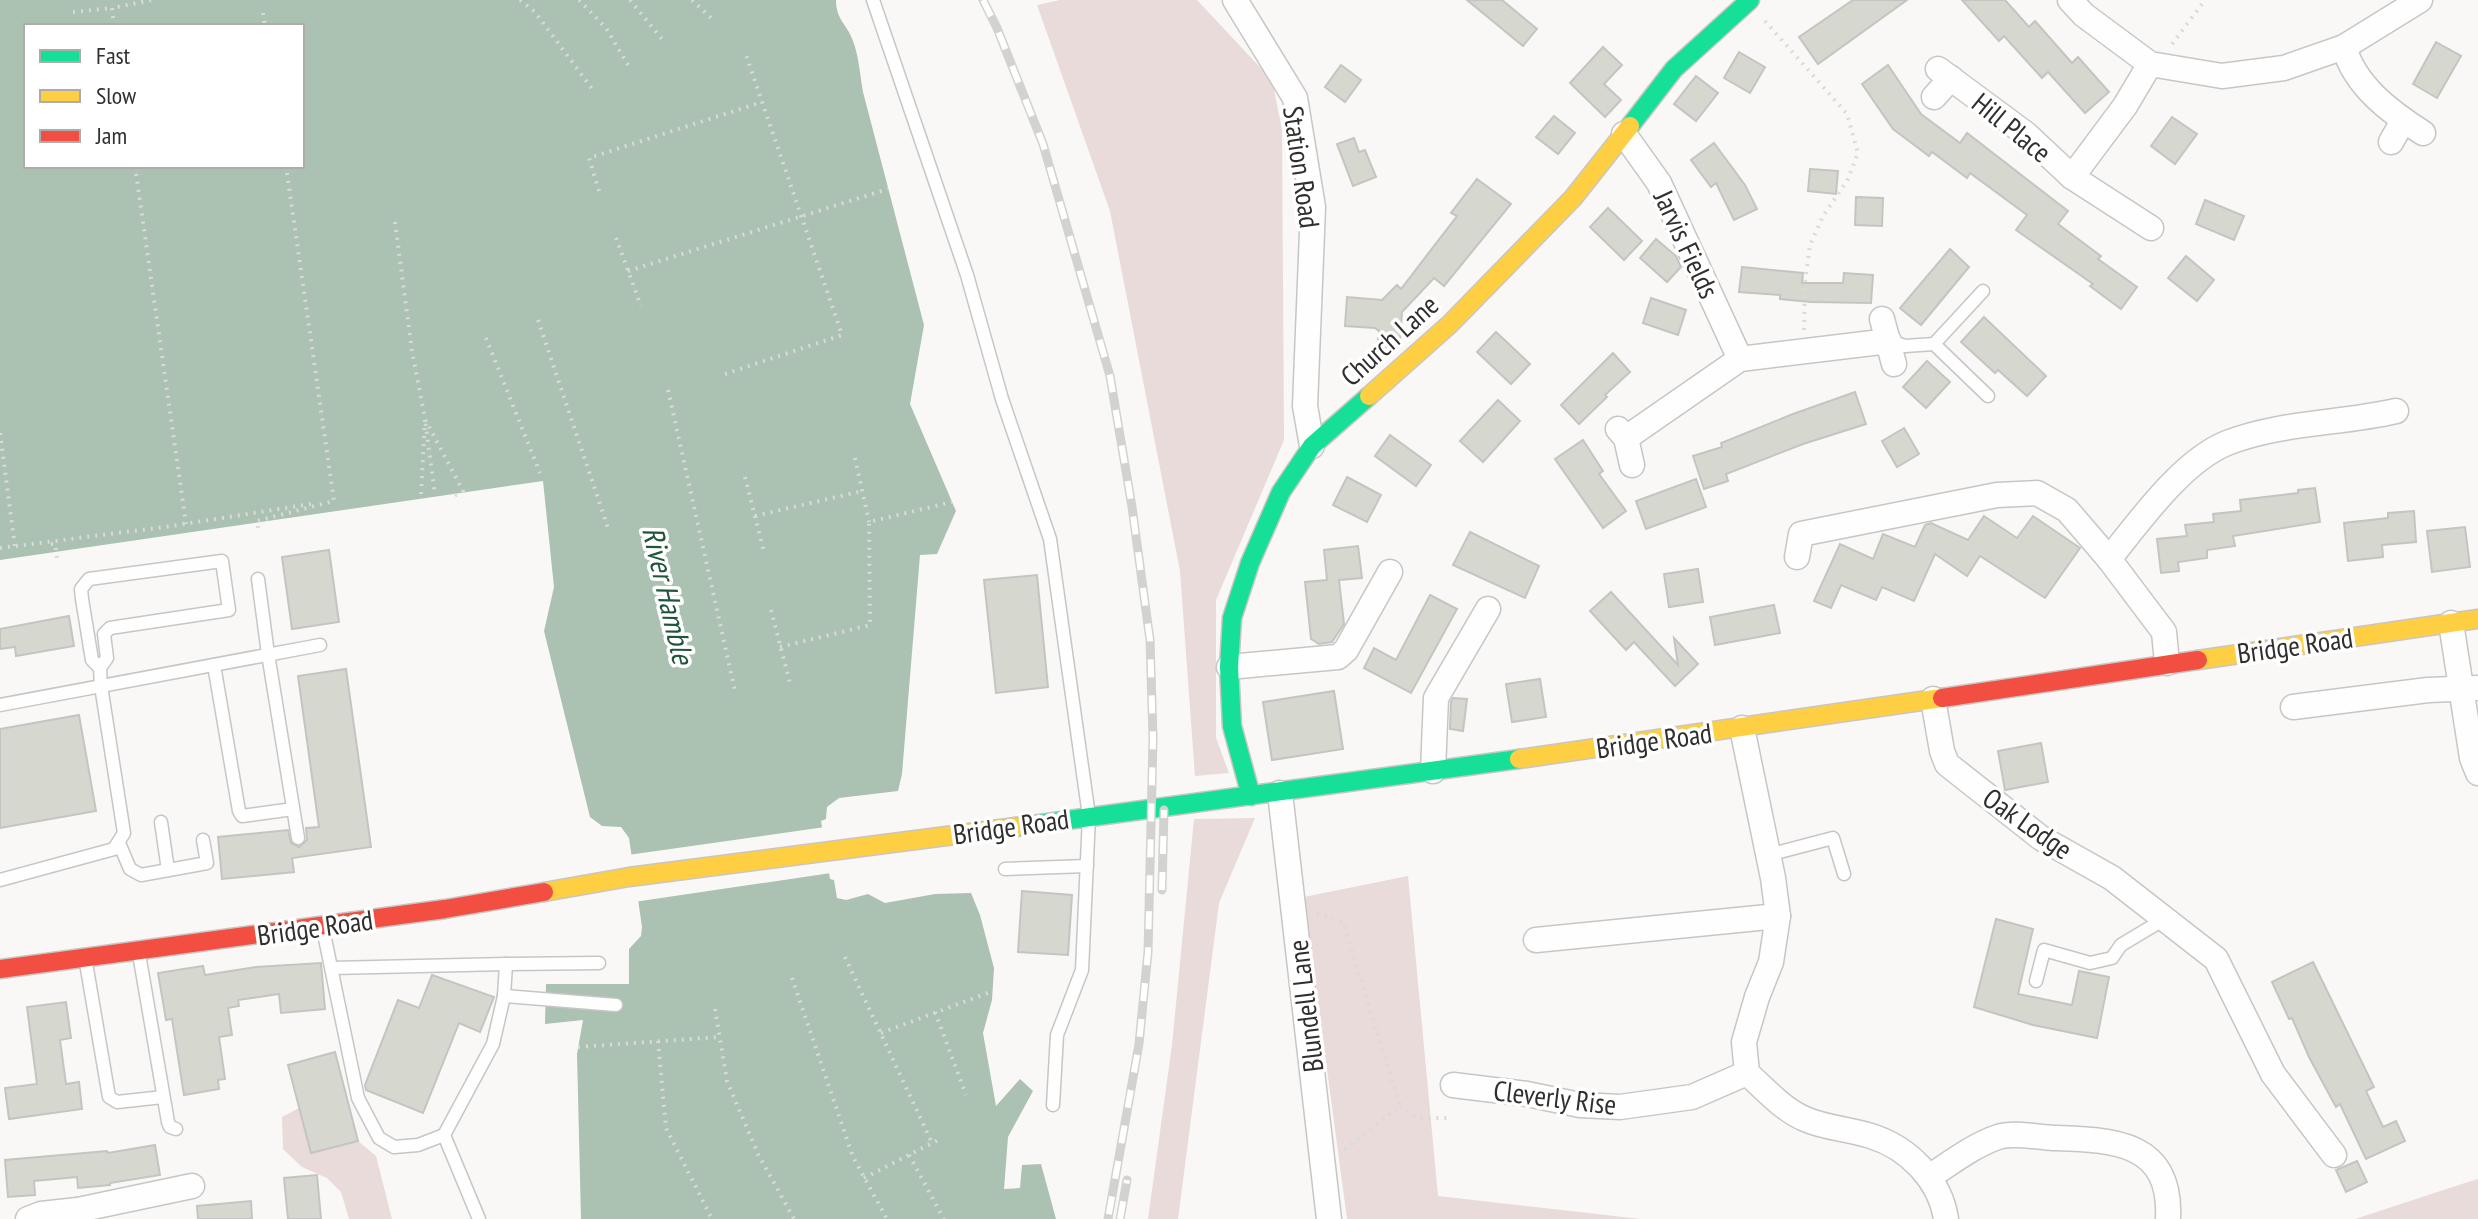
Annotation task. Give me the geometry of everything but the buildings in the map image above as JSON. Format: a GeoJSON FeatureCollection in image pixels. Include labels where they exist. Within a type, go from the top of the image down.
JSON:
{"type":"FeatureCollection","features":[{"type":"Feature","properties":{"kind":"main road","name":"Church Lane"},"geometry":{"type":"LineString","coordinates":[[1251,796],[1232,726],[1229,667],[1232,618],[1250,563],[1281,492],[1312,446],[1450,324],[1573,198],[1674,69],[1748,0]]}},
{"type":"Feature","properties":{"kind":"main road","name":"Bridge Road"},"geometry":{"type":"LineString","coordinates":[[0,969],[445,909],[629,877],[1280,793],[1742,728],[2478,619]]}},
{"type":"Feature","properties":{"kind":"street","name":"Station Road"},"geometry":{"type":"LineString","coordinates":[[1235,0],[1295,98],[1313,207],[1305,406],[1312,446]]}},
{"type":"Feature","properties":{"kind":"street"},"geometry":{"type":"LineString","coordinates":[[2070,0],[2084,15],[2153,64],[2222,76],[2284,68],[2344,47],[2420,0]]}},
{"type":"Feature","properties":{"kind":"street"},"geometry":{"type":"LineString","coordinates":[[2344,47],[2350,68],[2369,91],[2413,127],[2391,142]]}},
{"type":"Feature","properties":{"kind":"street","name":"Hill Place"},"geometry":{"type":"LineString","coordinates":[[2072,177],[2153,64]]}},
{"type":"Feature","properties":{"kind":"street","name":"Hill Place"},"geometry":{"type":"LineString","coordinates":[[1934,97],[1944,73],[2026,134],[2072,177],[2135,204],[2151,228]]}},
{"type":"Feature","properties":{"kind":"street","name":"Jarvis Fields"},"geometry":{"type":"LineString","coordinates":[[1624,134],[1659,183],[1740,359]]}},
{"type":"Feature","properties":{"kind":"street"},"geometry":{"type":"LineString","coordinates":[[1632,465],[1622,434],[1740,359],[1888,342]]}},
{"type":"Feature","properties":{"kind":"street"},"geometry":{"type":"LineString","coordinates":[[2109,559],[2184,472],[2224,444],[2260,433],[2375,427],[2396,411]]}},
{"type":"Feature","properties":{"kind":"street"},"geometry":{"type":"LineString","coordinates":[[1797,557],[1801,534],[1992,486],[2037,493],[2067,510],[2109,559],[2164,632],[2167,663]]}},
{"type":"Feature","properties":{"kind":"street"},"geometry":{"type":"LineString","coordinates":[[1229,667],[1338,657],[1346,650],[1390,572]]}},
{"type":"Feature","properties":{"kind":"street"},"geometry":{"type":"LineString","coordinates":[[1433,771],[1436,698],[1490,609]]}},
{"type":"Feature","properties":{"kind":"street"},"geometry":{"type":"LineString","coordinates":[[2451,623],[2470,689],[2472,758],[2478,773]]}},
{"type":"Feature","properties":{"kind":"street"},"geometry":{"type":"LineString","coordinates":[[2293,707],[2428,690],[2470,689]]}},
{"type":"Feature","properties":{"kind":"street","name":"Oak Lodge"},"geometry":{"type":"LineString","coordinates":[[1933,699],[1947,764],[2041,838],[2112,878],[2216,959],[2273,1074],[2334,1155]]}},
{"type":"Feature","properties":{"kind":"street"},"geometry":{"type":"LineString","coordinates":[[1742,728],[1778,916],[1771,962],[1744,1042],[1747,1073],[1786,1109],[1806,1120],[1874,1137],[1909,1156],[1929,1177],[1944,1205],[1946,1219]]}},
{"type":"Feature","properties":{"kind":"street","name":"Blundell Lane"},"geometry":{"type":"LineString","coordinates":[[1280,793],[1329,1219]]}},
{"type":"Feature","properties":{"kind":"street"},"geometry":{"type":"LineString","coordinates":[[1536,940],[1778,916]]}},
{"type":"Feature","properties":{"kind":"street","name":"Cleverly Rise"},"geometry":{"type":"LineString","coordinates":[[1453,1085],[1527,1094],[1580,1105],[1620,1107],[1692,1097],[1747,1073]]}},
{"type":"Feature","properties":{"kind":"street"},"geometry":{"type":"LineString","coordinates":[[1929,1177],[1983,1143],[2002,1136],[2120,1143],[2142,1152],[2159,1173],[2169,1196],[2168,1219]]}},
{"type":"Feature","properties":{"kind":"street"},"geometry":{"type":"LineString","coordinates":[[28,1219],[41,1214],[79,1215],[192,1186]]}},
{"type":"Feature","properties":{"kind":"lane"},"geometry":{"type":"LineString","coordinates":[[873,0],[967,275],[1002,399],[1050,539],[1089,816],[1082,970],[1057,1035],[1053,1105]]}},
{"type":"Feature","properties":{"kind":"lane"},"geometry":{"type":"LineString","coordinates":[[1888,342],[1905,346],[1934,344],[1983,291]]}},
{"type":"Feature","properties":{"kind":"lane"},"geometry":{"type":"LineString","coordinates":[[1934,344],[1988,396]]}},
{"type":"Feature","properties":{"kind":"lane"},"geometry":{"type":"LineString","coordinates":[[0,880],[108,852],[119,843],[124,833],[101,686],[100,668],[107,658],[105,630],[229,610],[222,561],[89,579],[81,589],[82,599],[92,660],[100,668]]}},
{"type":"Feature","properties":{"kind":"lane"},"geometry":{"type":"LineString","coordinates":[[258,579],[298,838]]}},
{"type":"Feature","properties":{"kind":"lane"},"geometry":{"type":"LineString","coordinates":[[0,705],[320,645]]}},
{"type":"Feature","properties":{"kind":"lane"},"geometry":{"type":"LineString","coordinates":[[214,665],[239,811],[242,816],[250,817],[293,809]]}},
{"type":"Feature","properties":{"kind":"lane"},"geometry":{"type":"LineString","coordinates":[[161,822],[168,870]]}},
{"type":"Feature","properties":{"kind":"lane"},"geometry":{"type":"LineString","coordinates":[[1768,855],[1833,838],[1844,874]]}},
{"type":"Feature","properties":{"kind":"lane"},"geometry":{"type":"LineString","coordinates":[[119,843],[130,869],[141,875],[207,863],[203,840]]}},
{"type":"Feature","properties":{"kind":"lane"},"geometry":{"type":"LineString","coordinates":[[1005,869],[1087,866]]}},
{"type":"Feature","properties":{"kind":"lane"},"geometry":{"type":"LineString","coordinates":[[2036,981],[2044,950],[2090,963],[2112,958],[2121,945],[2166,918]]}},
{"type":"Feature","properties":{"kind":"lane"},"geometry":{"type":"LineString","coordinates":[[323,926],[358,1098],[379,1138],[394,1147],[418,1145],[444,1135],[493,1044],[504,996],[506,964]]}},
{"type":"Feature","properties":{"kind":"lane"},"geometry":{"type":"LineString","coordinates":[[138,951],[168,1122],[170,1127],[176,1129]]}},
{"type":"Feature","properties":{"kind":"lane"},"geometry":{"type":"LineString","coordinates":[[86,958],[109,1097],[117,1102],[163,1097]]}},
{"type":"Feature","properties":{"kind":"lane"},"geometry":{"type":"LineString","coordinates":[[332,968],[599,963]]}},
{"type":"Feature","properties":{"kind":"lane"},"geometry":{"type":"LineString","coordinates":[[504,996],[616,1005]]}},
{"type":"Feature","properties":{"kind":"lane"},"geometry":{"type":"LineString","coordinates":[[444,1135],[479,1219]]}},
{"type":"Feature","properties":{"kind":"path"},"geometry":{"type":"LineString","coordinates":[[73,12],[152,0]]}},
{"type":"Feature","properties":{"kind":"path"},"geometry":{"type":"LineString","coordinates":[[520,0],[535,12],[593,90]]}},
{"type":"Feature","properties":{"kind":"path"},"geometry":{"type":"LineString","coordinates":[[579,0],[606,28],[628,65]]}},
{"type":"Feature","properties":{"kind":"path"},"geometry":{"type":"LineString","coordinates":[[630,0],[665,43]]}},
{"type":"Feature","properties":{"kind":"path"},"geometry":{"type":"LineString","coordinates":[[692,0],[711,18]]}},
{"type":"Feature","properties":{"kind":"path"},"geometry":{"type":"LineString","coordinates":[[1748,0],[1847,114],[1858,153],[1847,181],[1823,216],[1810,245],[1805,282],[1804,351]]}},
{"type":"Feature","properties":{"kind":"path"},"geometry":{"type":"LineString","coordinates":[[2153,64],[2205,0]]}},
{"type":"Feature","properties":{"kind":"path"},"geometry":{"type":"LineString","coordinates":[[112,8],[114,24]]}},
{"type":"Feature","properties":{"kind":"path"},"geometry":{"type":"LineString","coordinates":[[263,13],[265,24]]}},
{"type":"Feature","properties":{"kind":"path"},"geometry":{"type":"LineString","coordinates":[[725,374],[842,335],[745,52]]}},
{"type":"Feature","properties":{"kind":"path"},"geometry":{"type":"LineString","coordinates":[[599,191],[589,158],[762,102]]}},
{"type":"Feature","properties":{"kind":"path"},"geometry":{"type":"LineString","coordinates":[[135,168],[186,524]]}},
{"type":"Feature","properties":{"kind":"path"},"geometry":{"type":"LineString","coordinates":[[286,168],[334,501]]}},
{"type":"Feature","properties":{"kind":"path"},"geometry":{"type":"LineString","coordinates":[[628,271],[888,189]]}},
{"type":"Feature","properties":{"kind":"path"},"geometry":{"type":"LineString","coordinates":[[395,222],[435,495]]}},
{"type":"Feature","properties":{"kind":"path"},"geometry":{"type":"LineString","coordinates":[[616,238],[641,306]]}},
{"type":"Feature","properties":{"kind":"path"},"geometry":{"type":"LineString","coordinates":[[538,320],[609,531]]}},
{"type":"Feature","properties":{"kind":"path"},"geometry":{"type":"LineString","coordinates":[[486,338],[540,473]]}},
{"type":"Feature","properties":{"kind":"path"},"geometry":{"type":"LineString","coordinates":[[668,390],[735,691]]}},
{"type":"Feature","properties":{"kind":"path"},"geometry":{"type":"LineString","coordinates":[[421,494],[425,419]]}},
{"type":"Feature","properties":{"kind":"path"},"geometry":{"type":"LineString","coordinates":[[425,419],[463,491],[452,497]]}},
{"type":"Feature","properties":{"kind":"path"},"geometry":{"type":"LineString","coordinates":[[0,433],[15,547]]}},
{"type":"Feature","properties":{"kind":"path"},"geometry":{"type":"LineString","coordinates":[[780,647],[870,625],[869,522],[855,458]]}},
{"type":"Feature","properties":{"kind":"path"},"geometry":{"type":"LineString","coordinates":[[745,477],[764,552]]}},
{"type":"Feature","properties":{"kind":"path"},"geometry":{"type":"LineString","coordinates":[[755,516],[862,491]]}},
{"type":"Feature","properties":{"kind":"path"},"geometry":{"type":"LineString","coordinates":[[15,547],[334,501]]}},
{"type":"Feature","properties":{"kind":"path"},"geometry":{"type":"LineString","coordinates":[[258,528],[257,521],[334,501]]}},
{"type":"Feature","properties":{"kind":"path"},"geometry":{"type":"LineString","coordinates":[[869,522],[952,502]]}},
{"type":"Feature","properties":{"kind":"path"},"geometry":{"type":"LineString","coordinates":[[0,548],[55,544],[57,558]]}},
{"type":"Feature","properties":{"kind":"path"},"geometry":{"type":"LineString","coordinates":[[771,610],[790,683]]}},
{"type":"Feature","properties":{"kind":"path"},"geometry":{"type":"LineString","coordinates":[[1293,907],[1343,922],[1400,1106],[1418,1118],[1451,1118]]}},
{"type":"Feature","properties":{"kind":"path"},"geometry":{"type":"LineString","coordinates":[[845,957],[932,1143]]}},
{"type":"Feature","properties":{"kind":"path"},"geometry":{"type":"LineString","coordinates":[[792,978],[853,1157],[887,1219]]}},
{"type":"Feature","properties":{"kind":"path"},"geometry":{"type":"LineString","coordinates":[[881,1033],[993,991]]}},
{"type":"Feature","properties":{"kind":"path"},"geometry":{"type":"LineString","coordinates":[[715,1009],[727,1081],[758,1154],[794,1219]]}},
{"type":"Feature","properties":{"kind":"path"},"geometry":{"type":"LineString","coordinates":[[935,1012],[966,1095]]}},
{"type":"Feature","properties":{"kind":"path"},"geometry":{"type":"LineString","coordinates":[[578,1047],[719,1037]]}},
{"type":"Feature","properties":{"kind":"path"},"geometry":{"type":"LineString","coordinates":[[658,1041],[666,1128],[712,1219]]}},
{"type":"Feature","properties":{"kind":"path"},"geometry":{"type":"LineString","coordinates":[[1323,1167],[1400,1106]]}},
{"type":"Feature","properties":{"kind":"path"},"geometry":{"type":"LineString","coordinates":[[864,1178],[940,1139]]}},
{"type":"Feature","properties":{"kind":"path"},"geometry":{"type":"LineString","coordinates":[[909,1155],[944,1219]]}},
{"type":"Feature","properties":{"kind":"shaded area"},"geometry":{"type":"Polygon","coordinates":[[[1060,0],[1197,0],[1272,80],[1282,130],[1284,440],[1216,600],[1216,738],[1229,773],[1195,776],[1180,571],[1110,211],[1037,5],[1060,0]]]}},
{"type":"Feature","properties":{"kind":"shaded area"},"geometry":{"type":"Polygon","coordinates":[[[1255,818],[1219,903],[1178,1219],[1148,1219],[1172,1045],[1194,819],[1255,818]]]}},
{"type":"Feature","properties":{"kind":"shaded area"},"geometry":{"type":"Polygon","coordinates":[[[1408,876],[1438,1196],[1641,1219],[1347,1219],[1304,897],[1408,876]]]}},
{"type":"Feature","properties":{"kind":"shaded area"},"geometry":{"type":"Polygon","coordinates":[[[299,1108],[311,1153],[358,1141],[376,1156],[392,1219],[349,1219],[341,1192],[327,1178],[302,1167],[283,1149],[282,1117],[299,1108]]]}},
{"type":"Feature","properties":{"kind":"shaded area"},"geometry":{"type":"Polygon","coordinates":[[[2478,1179],[2478,1219],[2355,1219],[2468,1182],[2478,1179]]]}},
{"type":"Feature","properties":{"kind":"water","name":"River Hamble"},"geometry":{"type":"Polygon","coordinates":[[[0,0],[836,0],[840,17],[855,47],[863,92],[924,325],[910,404],[956,511],[937,554],[920,555],[902,774],[898,791],[839,798],[827,807],[826,819],[821,821],[830,879],[834,880],[837,898],[846,900],[868,894],[885,903],[935,894],[971,893],[994,968],[992,1000],[983,1033],[996,1106],[1020,1079],[1033,1091],[1008,1137],[1004,1189],[1020,1188],[1022,1165],[1041,1164],[1056,1219],[581,1219],[577,1054],[583,1020],[545,1024],[546,984],[629,984],[629,949],[641,936],[642,927],[629,838],[621,827],[602,826],[590,817],[544,631],[554,587],[543,481],[0,560],[0,0]]]}},
{"type":"Feature","properties":{"kind":"pier"},"geometry":{"type":"Polygon","coordinates":[[[825,827],[831,873],[634,902],[628,855],[825,827]]]}},
{"type":"Feature","properties":{"kind":"railway"},"geometry":{"type":"LineString","coordinates":[[983,0],[1043,144],[1110,376],[1150,640],[1153,738],[1148,952],[1139,1044],[1108,1219]]}},
{"type":"Feature","properties":{"kind":"railway"},"geometry":{"type":"LineString","coordinates":[[1162,890],[1164,810]]}},
{"type":"Feature","properties":{"kind":"railway"},"geometry":{"type":"LineString","coordinates":[[1120,1219],[1127,1180]]}},
{"type":"Feature","properties":{"kind":"traffic: fast"},"geometry":{"type":"LineString","coordinates":[[1630,126],[1674,69],[1750,0]]}},
{"type":"Feature","properties":{"kind":"traffic: fast"},"geometry":{"type":"LineString","coordinates":[[1251,796],[1232,726],[1229,667],[1232,618],[1250,563],[1281,492],[1312,446],[1369,396]]}},
{"type":"Feature","properties":{"kind":"traffic: fast"},"geometry":{"type":"LineString","coordinates":[[1016,827],[1519,759]]}},
{"type":"Feature","properties":{"kind":"traffic: slow"},"geometry":{"type":"LineString","coordinates":[[1369,396],[1450,324],[1573,198],[1630,126]]}},
{"type":"Feature","properties":{"kind":"traffic: slow"},"geometry":{"type":"LineString","coordinates":[[2198,660],[2478,619]]}},
{"type":"Feature","properties":{"kind":"traffic: slow"},"geometry":{"type":"LineString","coordinates":[[1519,759],[1942,698]]}},
{"type":"Feature","properties":{"kind":"traffic: slow"},"geometry":{"type":"LineString","coordinates":[[544,892],[629,877],[1016,827]]}},
{"type":"Feature","properties":{"kind":"traffic: jam"},"geometry":{"type":"LineString","coordinates":[[1942,698],[2198,660]]}},
{"type":"Feature","properties":{"kind":"traffic: jam"},"geometry":{"type":"LineString","coordinates":[[0,969],[445,909],[544,892]]}}]}
